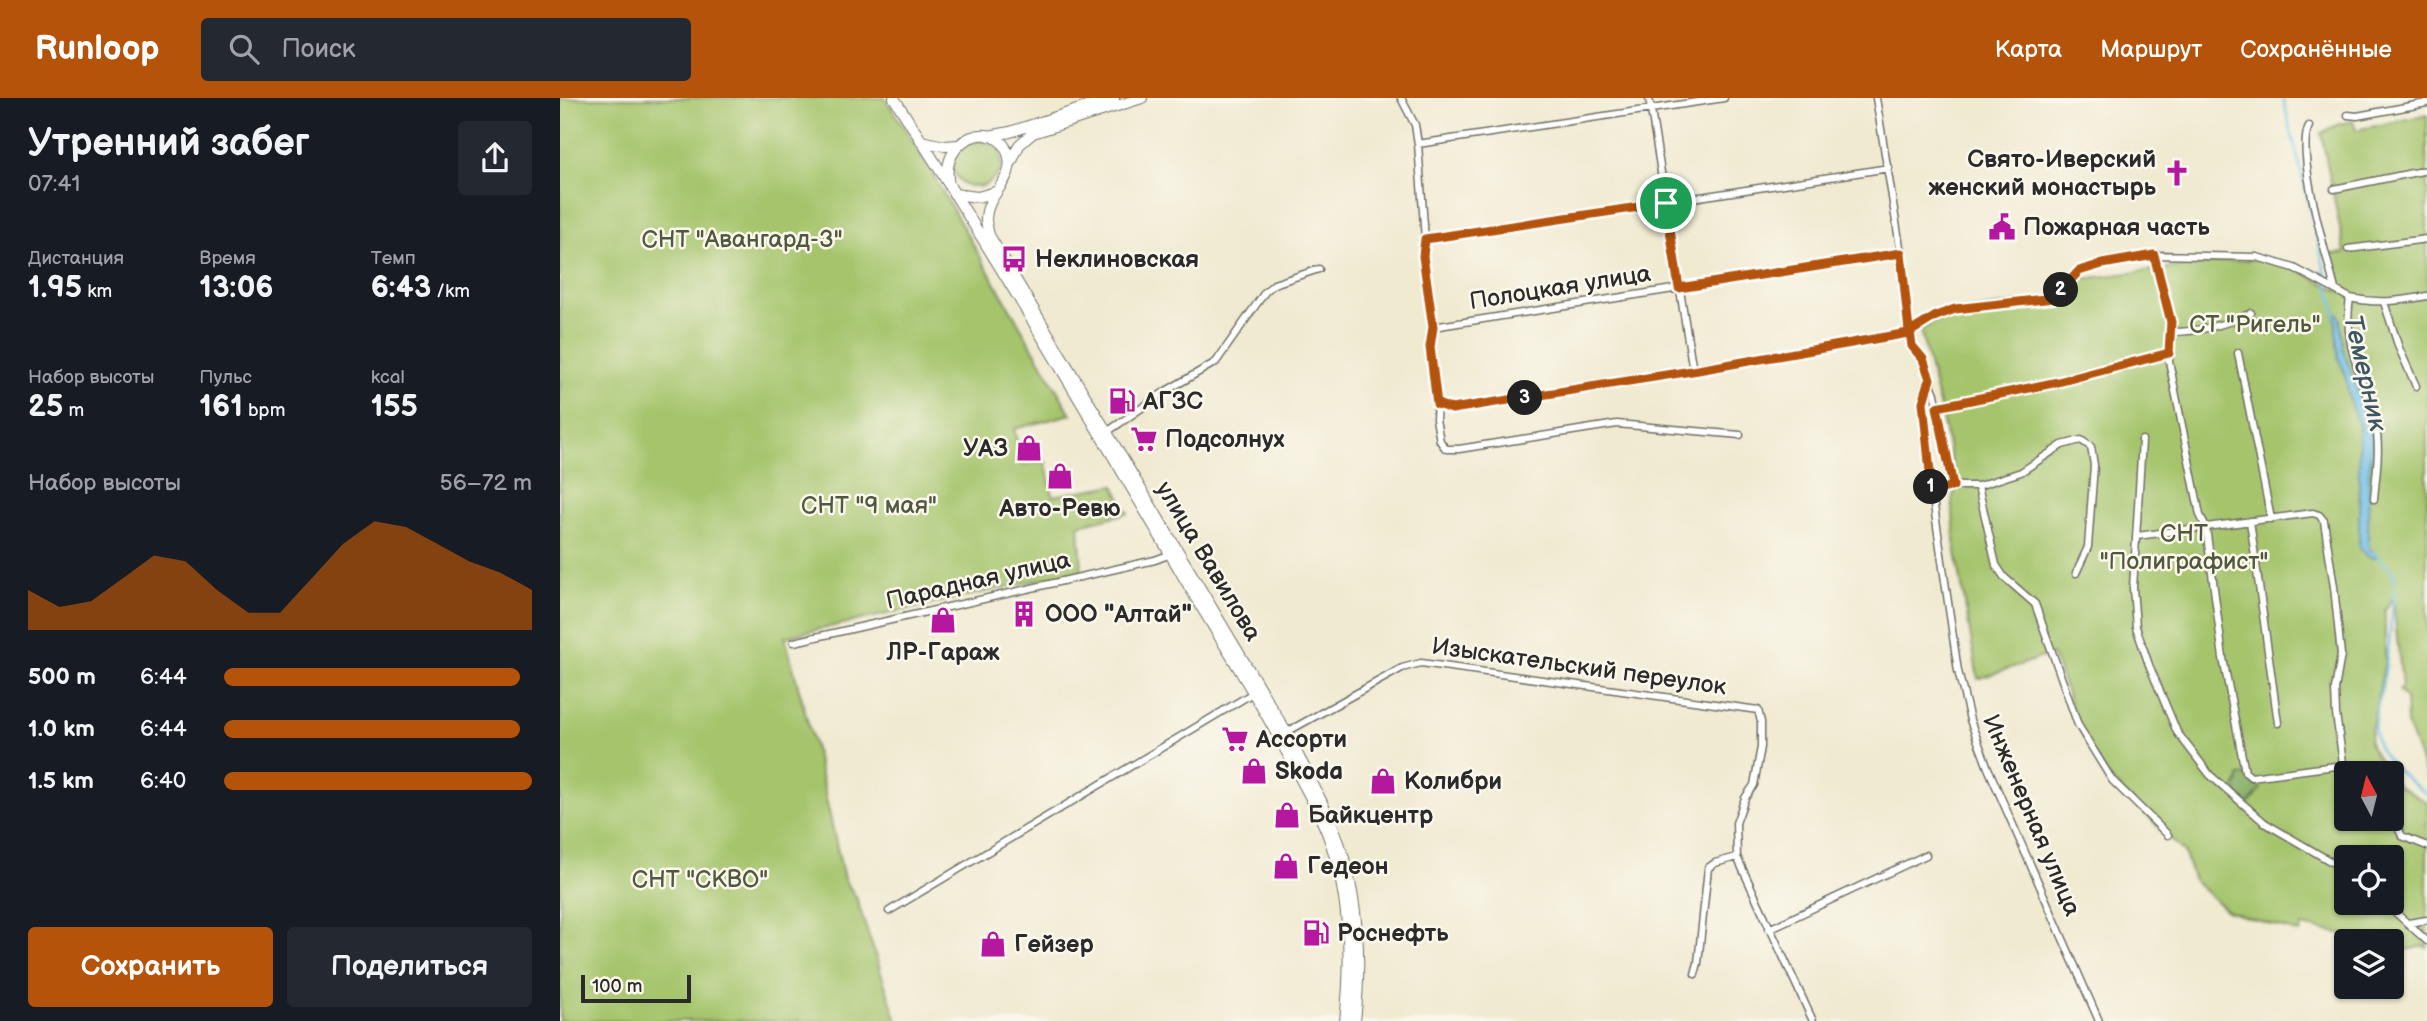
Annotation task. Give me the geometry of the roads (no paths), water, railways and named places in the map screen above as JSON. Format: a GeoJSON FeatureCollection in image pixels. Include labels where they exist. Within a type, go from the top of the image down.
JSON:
{"type":"FeatureCollection","features":[{"type":"Feature","properties":{"kind":"main road","name":"улица Вавилова"},"geometry":{"type":"LineString","coordinates":[[894,98],[952,189],[1253,693],[1282,734],[1330,840],[1340,881],[1347,916],[1349,948],[1345,1021]]}},
{"type":"Feature","properties":{"kind":"main road"},"geometry":{"type":"LineString","coordinates":[[995,192],[978,197],[952,189],[946,170],[958,145],[968,139],[1010,132],[1115,98]]}},
{"type":"Feature","properties":{"kind":"main road","name":"улица Вавилова"},"geometry":{"type":"LineString","coordinates":[[1142,98],[1032,133],[1019,145],[1010,164],[1009,174],[995,192],[989,206],[986,219],[989,235],[1107,432],[1330,820],[1348,877],[1356,915],[1359,948],[1354,1021]]}},
{"type":"Feature","properties":{"kind":"main road"},"geometry":{"type":"LineString","coordinates":[[989,136],[1000,141],[1005,147],[1010,164]]}},
{"type":"Feature","properties":{"kind":"main road"},"geometry":{"type":"LineString","coordinates":[[921,141],[958,145]]}},
{"type":"Feature","properties":{"kind":"street"},"geometry":{"type":"LineString","coordinates":[[1401,98],[1415,125],[1418,144],[1425,239],[1423,256],[1433,327],[1430,347],[1437,404],[1436,419],[1440,442],[1446,449],[1616,424],[1740,435]]}},
{"type":"Feature","properties":{"kind":"street"},"geometry":{"type":"LineString","coordinates":[[1649,98],[1693,371]]}},
{"type":"Feature","properties":{"kind":"street"},"geometry":{"type":"LineString","coordinates":[[1418,144],[1724,98]]}},
{"type":"Feature","properties":{"kind":"street"},"geometry":{"type":"LineString","coordinates":[[1876,98],[1889,168],[1912,346],[1923,359],[1930,379],[1953,486]]}},
{"type":"Feature","properties":{"kind":"street"},"geometry":{"type":"LineString","coordinates":[[2348,115],[2357,116],[2427,103]]}},
{"type":"Feature","properties":{"kind":"street"},"geometry":{"type":"LineString","coordinates":[[2309,126],[2305,135],[2306,163],[2335,289]]}},
{"type":"Feature","properties":{"kind":"street"},"geometry":{"type":"LineString","coordinates":[[1425,239],[1889,168]]}},
{"type":"Feature","properties":{"kind":"street"},"geometry":{"type":"LineString","coordinates":[[2334,188],[2427,170]]}},
{"type":"Feature","properties":{"kind":"street"},"geometry":{"type":"LineString","coordinates":[[2348,249],[2427,239]]}},
{"type":"Feature","properties":{"kind":"street","name":"Полоцкая улица"},"geometry":{"type":"LineString","coordinates":[[1433,327],[1901,253]]}},
{"type":"Feature","properties":{"kind":"street"},"geometry":{"type":"LineString","coordinates":[[2154,255],[2172,332],[2169,361],[2200,515],[2206,527],[2223,658],[2245,772],[2250,777],[2334,766]]}},
{"type":"Feature","properties":{"kind":"street"},"geometry":{"type":"LineString","coordinates":[[1437,404],[1452,409],[1693,371],[1910,332],[1936,316],[1955,309],[2054,298],[2079,271],[2154,255],[2258,257],[2284,264],[2350,298],[2384,302],[2427,296]]}},
{"type":"Feature","properties":{"kind":"street"},"geometry":{"type":"LineString","coordinates":[[1107,432],[1166,391],[1216,362],[1265,292],[1274,284],[1319,269]]}},
{"type":"Feature","properties":{"kind":"street"},"geometry":{"type":"LineString","coordinates":[[2350,298],[2347,314],[2349,342],[2378,438],[2374,499]]}},
{"type":"Feature","properties":{"kind":"street"},"geometry":{"type":"LineString","coordinates":[[2384,302],[2399,348],[2416,386]]}},
{"type":"Feature","properties":{"kind":"street"},"geometry":{"type":"LineString","coordinates":[[2172,332],[2194,332],[2227,324],[2251,313]]}},
{"type":"Feature","properties":{"kind":"street"},"geometry":{"type":"LineString","coordinates":[[1937,407],[2058,382],[2169,353]]}},
{"type":"Feature","properties":{"kind":"street"},"geometry":{"type":"LineString","coordinates":[[2238,353],[2271,519]]}},
{"type":"Feature","properties":{"kind":"street","name":"Инженерная улица"},"geometry":{"type":"LineString","coordinates":[[1930,379],[1923,402],[1932,492],[1958,671],[1970,720],[1988,768],[2099,1021]]}},
{"type":"Feature","properties":{"kind":"street"},"geometry":{"type":"LineString","coordinates":[[1932,492],[1953,486],[1978,486],[2021,472],[2062,445],[2081,440],[2091,447],[2094,465],[2088,547],[2076,573]]}},
{"type":"Feature","properties":{"kind":"street"},"geometry":{"type":"LineString","coordinates":[[2142,440],[2133,588],[2136,627],[2177,733],[2210,775],[2265,823],[2334,863]]}},
{"type":"Feature","properties":{"kind":"street"},"geometry":{"type":"LineString","coordinates":[[1978,486],[1996,565],[2004,577],[2035,604],[2078,725],[2112,780],[2168,835]]}},
{"type":"Feature","properties":{"kind":"street"},"geometry":{"type":"LineString","coordinates":[[2137,536],[2313,513],[2319,515],[2324,521],[2341,655],[2335,689],[2343,761]]}},
{"type":"Feature","properties":{"kind":"street"},"geometry":{"type":"LineString","coordinates":[[2249,521],[2278,723]]}},
{"type":"Feature","properties":{"kind":"street","name":"Парадная улица"},"geometry":{"type":"LineString","coordinates":[[794,642],[1142,563],[1171,554]]}},
{"type":"Feature","properties":{"kind":"street","name":"Изыскательский переулок"},"geometry":{"type":"LineString","coordinates":[[1282,734],[1402,668],[1420,663],[1758,710],[1761,747],[1754,785],[1745,798],[1735,823],[1737,857]]}},
{"type":"Feature","properties":{"kind":"street"},"geometry":{"type":"LineString","coordinates":[[889,911],[1253,693]]}},
{"type":"Feature","properties":{"kind":"street"},"geometry":{"type":"LineString","coordinates":[[2400,831],[2402,835],[2427,846]]}},
{"type":"Feature","properties":{"kind":"street"},"geometry":{"type":"LineString","coordinates":[[1769,929],[1926,855]]}},
{"type":"Feature","properties":{"kind":"street"},"geometry":{"type":"LineString","coordinates":[[1695,974],[1708,868],[1715,863],[1737,857],[1813,1021]]}},
{"type":"Feature","properties":{"kind":"street"},"geometry":{"type":"LineString","coordinates":[[2399,915],[2427,941]]}},
{"type":"Feature","properties":{"kind":"street"},"geometry":{"type":"LineString","coordinates":[[2408,923],[2417,919],[2427,920]]}},
{"type":"Feature","properties":{"kind":"water"},"geometry":{"type":"Polygon","coordinates":[[[2335,314],[2338,314],[2340,319],[2343,349],[2370,425],[2372,444],[2368,539],[2369,548],[2376,554],[2375,558],[2370,558],[2359,548],[2359,425],[2338,357],[2335,314]]]}},
{"type":"Feature","properties":{"kind":"waterway","name":"Темерник"},"geometry":{"type":"LineString","coordinates":[[2283,98],[2336,316]]}},
{"type":"Feature","properties":{"kind":"waterway","name":"Темерник"},"geometry":{"type":"LineString","coordinates":[[2374,552],[2395,575],[2387,655],[2375,718],[2376,740],[2390,762],[2427,794]]}},
{"type":"Feature","properties":{"kind":"place","name":"Свято-Иверский женский монастырь"},"geometry":{"type":"Point","coordinates":[2177,173]}},
{"type":"Feature","properties":{"kind":"place","name":"Пожарная часть"},"geometry":{"type":"Point","coordinates":[2002,227]}},
{"type":"Feature","properties":{"kind":"place","name":"Неклиновская"},"geometry":{"type":"Point","coordinates":[1014,259]}},
{"type":"Feature","properties":{"kind":"place","name":"АГЗС"},"geometry":{"type":"Point","coordinates":[1122,401]}},
{"type":"Feature","properties":{"kind":"place","name":"Подсолнух"},"geometry":{"type":"Point","coordinates":[1144,439]}},
{"type":"Feature","properties":{"kind":"place","name":"УАЗ"},"geometry":{"type":"Point","coordinates":[1029,448]}},
{"type":"Feature","properties":{"kind":"place","name":"Авто-Ревю"},"geometry":{"type":"Point","coordinates":[1060,476]}},
{"type":"Feature","properties":{"kind":"place","name":"ООО \"Алтай\""},"geometry":{"type":"Point","coordinates":[1024,614]}},
{"type":"Feature","properties":{"kind":"place","name":"ЛР-Гараж"},"geometry":{"type":"Point","coordinates":[943,620]}},
{"type":"Feature","properties":{"kind":"place","name":"Ассорти"},"geometry":{"type":"Point","coordinates":[1235,739]}},
{"type":"Feature","properties":{"kind":"place","name":"Skoda"},"geometry":{"type":"Point","coordinates":[1254,771]}},
{"type":"Feature","properties":{"kind":"place","name":"Колибри"},"geometry":{"type":"Point","coordinates":[1383,781]}},
{"type":"Feature","properties":{"kind":"place","name":"Байкцентр"},"geometry":{"type":"Point","coordinates":[1287,815]}},
{"type":"Feature","properties":{"kind":"place","name":"Гедеон"},"geometry":{"type":"Point","coordinates":[1286,866]}},
{"type":"Feature","properties":{"kind":"place","name":"Роснефть"},"geometry":{"type":"Point","coordinates":[1316,933]}},
{"type":"Feature","properties":{"kind":"place","name":"Гейзер"},"geometry":{"type":"Point","coordinates":[993,944]}},
{"type":"Feature","properties":{"kind":"park label","name":"СНТ \"Авангард-3\""},"geometry":{"type":"Point","coordinates":[742,239]}},
{"type":"Feature","properties":{"kind":"park label","name":"СТ \"Ригель\""},"geometry":{"type":"Point","coordinates":[2255,324]}},
{"type":"Feature","properties":{"kind":"park label","name":"СНТ \"9 мая\""},"geometry":{"type":"Point","coordinates":[869,505]}},
{"type":"Feature","properties":{"kind":"park label","name":"СНТ \"Полиграфист\""},"geometry":{"type":"Point","coordinates":[2184,547]}},
{"type":"Feature","properties":{"kind":"park label","name":"СНТ \"СКВО\""},"geometry":{"type":"Point","coordinates":[700,879]}}]}
